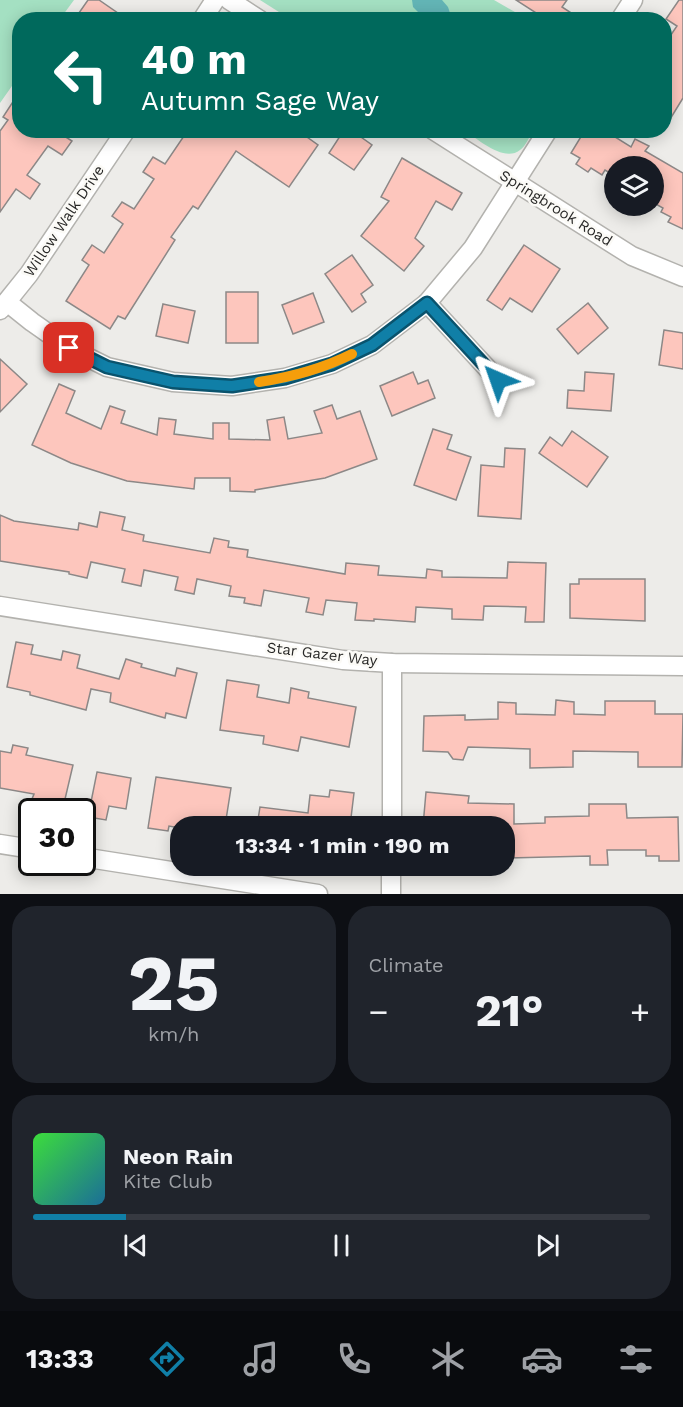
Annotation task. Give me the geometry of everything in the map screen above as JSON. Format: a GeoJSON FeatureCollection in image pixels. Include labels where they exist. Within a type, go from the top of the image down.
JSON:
{"type":"FeatureCollection","features":[{"type":"Feature","properties":{"kind":"street"},"geometry":{"type":"LineString","coordinates":[[229,0],[248,12]]}},
{"type":"Feature","properties":{"kind":"street","name":"Willow Walk Drive"},"geometry":{"type":"LineString","coordinates":[[4,306],[120,138]]}},
{"type":"Feature","properties":{"kind":"street","name":"Springbrook Road"},"geometry":{"type":"LineString","coordinates":[[445,138],[632,256],[683,277]]}},
{"type":"Feature","properties":{"kind":"street"},"geometry":{"type":"LineString","coordinates":[[4,306],[69,348],[107,367],[173,382],[232,386],[285,378],[332,364],[372,345],[427,303],[473,248],[543,138]]}},
{"type":"Feature","properties":{"kind":"street"},"geometry":{"type":"LineString","coordinates":[[427,303],[498,380]]}},
{"type":"Feature","properties":{"kind":"street","name":"Star Gazer Way"},"geometry":{"type":"LineString","coordinates":[[0,606],[343,660],[392,663],[683,666]]}},
{"type":"Feature","properties":{"kind":"street"},"geometry":{"type":"LineString","coordinates":[[392,663],[392,816]]}},
{"type":"Feature","properties":{"kind":"street"},"geometry":{"type":"LineString","coordinates":[[0,844],[18,847]]}},
{"type":"Feature","properties":{"kind":"street"},"geometry":{"type":"LineString","coordinates":[[96,859],[318,894]]}},
{"type":"Feature","properties":{"kind":"street"},"geometry":{"type":"LineString","coordinates":[[391,876],[391,894]]}},
{"type":"Feature","properties":{"kind":"green space"},"geometry":{"type":"Polygon","coordinates":[[[0,0],[74,0],[65,12],[12,12],[12,86],[0,103],[0,0]]]}},
{"type":"Feature","properties":{"kind":"green space"},"geometry":{"type":"Polygon","coordinates":[[[260,0],[494,0],[515,12],[279,12],[260,0]]]}},
{"type":"Feature","properties":{"kind":"green space"},"geometry":{"type":"Polygon","coordinates":[[[476,138],[529,138],[522,148],[514,153],[506,154],[476,138]]]}},
{"type":"Feature","properties":{"kind":"water"},"geometry":{"type":"Polygon","coordinates":[[[412,0],[442,0],[450,12],[418,12],[413,7],[412,0]]]}},
{"type":"Feature","properties":{"kind":"building"},"geometry":{"type":"Polygon","coordinates":[[[88,0],[99,0],[116,12],[80,12],[88,0]]]}},
{"type":"Feature","properties":{"kind":"building"},"geometry":{"type":"Polygon","coordinates":[[[516,0],[567,0],[562,7],[570,12],[535,12],[516,0]]]}},
{"type":"Feature","properties":{"kind":"building"},"geometry":{"type":"Polygon","coordinates":[[[679,0],[683,0],[683,98],[672,116],[672,33],[677,26],[672,23],[671,12],[679,0]]]}},
{"type":"Feature","properties":{"kind":"building"},"geometry":{"type":"Polygon","coordinates":[[[12,103],[12,138],[67,138],[72,141],[62,155],[48,146],[27,175],[40,184],[30,199],[16,189],[0,212],[0,131],[8,120],[3,117],[12,103]]]}},
{"type":"Feature","properties":{"kind":"building"},"geometry":{"type":"Polygon","coordinates":[[[183,138],[308,138],[318,145],[289,187],[236,151],[198,209],[193,206],[171,237],[175,240],[125,319],[118,316],[110,329],[66,301],[89,265],[82,260],[92,245],[104,253],[123,224],[112,216],[122,202],[134,209],[154,179],[143,172],[153,157],[165,164],[183,138]]]}},
{"type":"Feature","properties":{"kind":"building"},"geometry":{"type":"Polygon","coordinates":[[[339,138],[362,138],[372,145],[354,170],[329,153],[339,138]]]}},
{"type":"Feature","properties":{"kind":"building"},"geometry":{"type":"Polygon","coordinates":[[[580,138],[617,138],[631,147],[635,139],[649,146],[645,151],[654,156],[604,156],[602,175],[591,168],[588,172],[576,164],[580,158],[571,153],[580,138]]]}},
{"type":"Feature","properties":{"kind":"building"},"geometry":{"type":"Polygon","coordinates":[[[402,158],[462,193],[452,210],[436,201],[415,238],[424,246],[404,271],[361,236],[389,201],[381,197],[402,158]]]}},
{"type":"Feature","properties":{"kind":"building"},"geometry":{"type":"Polygon","coordinates":[[[664,162],[683,173],[683,229],[668,222],[671,217],[664,214],[664,162]]]}},
{"type":"Feature","properties":{"kind":"building"},"geometry":{"type":"Polygon","coordinates":[[[524,245],[560,269],[532,312],[510,298],[502,310],[487,300],[524,245]]]}},
{"type":"Feature","properties":{"kind":"building"},"geometry":{"type":"Polygon","coordinates":[[[352,255],[373,285],[361,294],[366,302],[352,312],[325,274],[352,255]]]}},
{"type":"Feature","properties":{"kind":"building"},"geometry":{"type":"Polygon","coordinates":[[[226,292],[258,292],[258,343],[226,343],[226,292]]]}},
{"type":"Feature","properties":{"kind":"building"},"geometry":{"type":"Polygon","coordinates":[[[313,293],[324,322],[293,334],[282,305],[313,293]]]}},
{"type":"Feature","properties":{"kind":"building"},"geometry":{"type":"Polygon","coordinates":[[[588,303],[608,328],[578,354],[557,329],[588,303]]]}},
{"type":"Feature","properties":{"kind":"building"},"geometry":{"type":"Polygon","coordinates":[[[163,304],[195,311],[188,343],[156,336],[163,304]]]}},
{"type":"Feature","properties":{"kind":"building"},"geometry":{"type":"Polygon","coordinates":[[[664,330],[683,333],[683,369],[659,365],[664,330]]]}},
{"type":"Feature","properties":{"kind":"building"},"geometry":{"type":"Polygon","coordinates":[[[0,359],[27,384],[0,412],[0,359]]]}},
{"type":"Feature","properties":{"kind":"building"},"geometry":{"type":"Polygon","coordinates":[[[413,372],[418,384],[428,380],[435,398],[392,416],[380,386],[413,372]]]}},
{"type":"Feature","properties":{"kind":"building"},"geometry":{"type":"Polygon","coordinates":[[[585,372],[614,374],[611,411],[567,408],[568,390],[584,391],[585,372]]]}},
{"type":"Feature","properties":{"kind":"building"},"geometry":{"type":"Polygon","coordinates":[[[59,384],[75,391],[66,413],[101,429],[110,406],[125,411],[121,423],[157,435],[159,418],[176,420],[174,434],[213,439],[213,423],[229,423],[229,439],[270,440],[267,420],[284,417],[288,439],[322,433],[314,411],[332,405],[337,419],[360,411],[377,459],[325,478],[255,490],[255,492],[230,491],[230,478],[195,478],[194,489],[127,481],[71,463],[32,445],[59,384]]]}},
{"type":"Feature","properties":{"kind":"building"},"geometry":{"type":"Polygon","coordinates":[[[433,429],[452,435],[447,449],[471,457],[456,500],[414,485],[433,429]]]}},
{"type":"Feature","properties":{"kind":"building"},"geometry":{"type":"Polygon","coordinates":[[[572,431],[608,457],[587,487],[539,453],[550,437],[562,446],[572,431]]]}},
{"type":"Feature","properties":{"kind":"building"},"geometry":{"type":"Polygon","coordinates":[[[505,448],[525,449],[521,519],[478,516],[481,465],[504,467],[505,448]]]}},
{"type":"Feature","properties":{"kind":"building"},"geometry":{"type":"Polygon","coordinates":[[[100,512],[125,517],[122,530],[144,535],[143,541],[210,553],[214,538],[229,541],[228,547],[248,550],[247,557],[345,574],[346,563],[379,566],[378,575],[426,578],[427,569],[442,571],[442,577],[507,578],[508,562],[546,563],[544,622],[525,622],[526,607],[484,606],[483,620],[452,619],[452,609],[416,607],[415,622],[355,620],[357,603],[326,600],[323,615],[306,612],[309,598],[264,590],[261,606],[244,603],[245,598],[229,596],[231,586],[197,579],[194,594],[175,590],[178,577],[144,570],[141,586],[122,582],[125,569],[91,562],[87,578],[69,574],[69,572],[0,561],[0,515],[14,521],[78,530],[79,523],[97,527],[100,512]]]}},
{"type":"Feature","properties":{"kind":"building"},"geometry":{"type":"Polygon","coordinates":[[[579,579],[645,579],[645,621],[570,618],[570,584],[579,584],[579,579]]]}},
{"type":"Feature","properties":{"kind":"building"},"geometry":{"type":"Polygon","coordinates":[[[16,642],[33,645],[31,654],[61,660],[63,651],[80,655],[77,668],[119,679],[126,659],[142,664],[141,667],[175,676],[177,668],[197,673],[186,718],[166,713],[165,718],[110,702],[111,693],[91,689],[86,710],[7,687],[16,642]]]}},
{"type":"Feature","properties":{"kind":"building"},"geometry":{"type":"Polygon","coordinates":[[[227,680],[259,685],[257,697],[289,703],[291,688],[309,692],[308,698],[356,707],[349,747],[301,737],[298,751],[263,744],[264,736],[220,730],[227,680]]]}},
{"type":"Feature","properties":{"kind":"building"},"geometry":{"type":"Polygon","coordinates":[[[556,700],[574,702],[574,714],[605,715],[605,701],[655,701],[655,714],[683,714],[682,767],[638,767],[638,752],[573,751],[573,767],[530,768],[530,749],[468,747],[463,760],[453,759],[448,752],[423,751],[424,716],[465,715],[465,720],[498,719],[498,702],[516,703],[516,714],[555,715],[556,700]]]}},
{"type":"Feature","properties":{"kind":"building"},"geometry":{"type":"Polygon","coordinates":[[[13,745],[28,748],[26,755],[73,765],[65,798],[32,798],[34,794],[0,788],[0,751],[11,753],[13,745]]]}},
{"type":"Feature","properties":{"kind":"building"},"geometry":{"type":"Polygon","coordinates":[[[97,772],[131,778],[126,809],[109,806],[106,820],[96,818],[96,798],[92,798],[97,772]]]}},
{"type":"Feature","properties":{"kind":"building"},"geometry":{"type":"Polygon","coordinates":[[[156,777],[231,788],[227,816],[170,816],[168,831],[148,828],[156,777]]]}},
{"type":"Feature","properties":{"kind":"building"},"geometry":{"type":"Polygon","coordinates":[[[330,790],[354,793],[351,816],[259,816],[260,807],[308,813],[310,795],[329,797],[330,790]]]}},
{"type":"Feature","properties":{"kind":"building"},"geometry":{"type":"Polygon","coordinates":[[[426,792],[469,796],[468,803],[514,804],[514,816],[424,816],[426,792]]]}},
{"type":"Feature","properties":{"kind":"building"},"geometry":{"type":"Polygon","coordinates":[[[589,804],[626,804],[627,818],[678,817],[679,861],[659,861],[659,856],[646,856],[646,850],[607,850],[608,865],[590,865],[590,856],[515,858],[515,824],[545,823],[545,817],[589,816],[589,804]]]}},
{"type":"Feature","properties":{"kind":"slow traffic"},"geometry":{"type":"LineString","coordinates":[[259,382],[285,378],[332,364],[352,354]]}},
{"type":"Feature","properties":{"kind":"route"},"geometry":{"type":"LineString","coordinates":[[69,348],[107,367],[173,382],[232,386],[285,378],[332,364],[372,345],[427,303],[498,380]]}}]}
